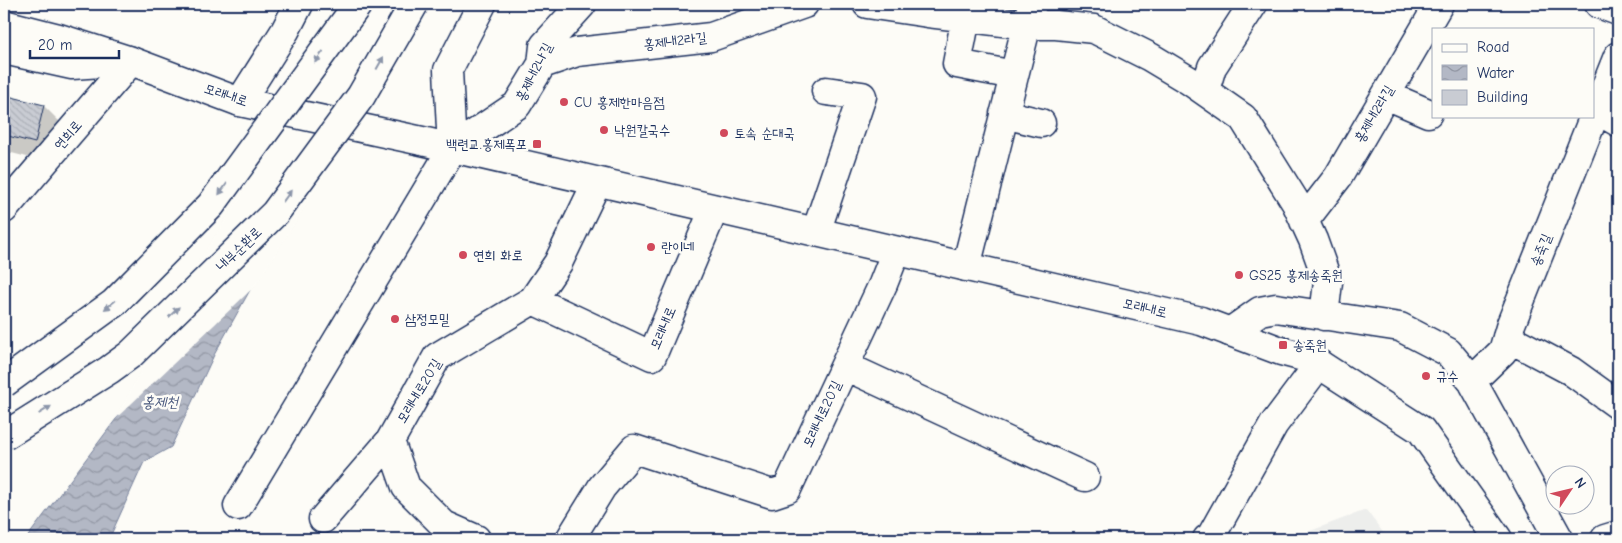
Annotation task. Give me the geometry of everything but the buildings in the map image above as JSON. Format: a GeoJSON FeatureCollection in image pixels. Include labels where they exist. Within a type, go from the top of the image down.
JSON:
{"type":"FeatureCollection","features":[{"type":"Feature","properties":{"kind":"main road"},"geometry":{"type":"LineString","coordinates":[[247,103],[299,4]]}},
{"type":"Feature","properties":{"kind":"main road"},"geometry":{"type":"LineString","coordinates":[[4,383],[114,303],[212,205],[358,4]]}},
{"type":"Feature","properties":{"kind":"main road","name":"내부순환로"},"geometry":{"type":"LineString","coordinates":[[4,436],[109,370],[131,354],[275,213],[361,96],[414,4]]}},
{"type":"Feature","properties":{"kind":"main road"},"geometry":{"type":"LineString","coordinates":[[238,506],[452,148],[448,70],[482,4]]}},
{"type":"Feature","properties":{"kind":"main road","name":"홍제내2나길"},"geometry":{"type":"LineString","coordinates":[[452,148],[517,106],[542,64],[544,46],[582,4]]}},
{"type":"Feature","properties":{"kind":"main road","name":"홍제내2라길"},"geometry":{"type":"LineString","coordinates":[[542,64],[577,52],[711,37],[804,4]]}},
{"type":"Feature","properties":{"kind":"main road"},"geometry":{"type":"LineString","coordinates":[[866,4],[898,6],[966,17],[1029,14],[1056,25],[1094,30],[1150,57],[1204,90],[1243,118],[1296,203],[1328,282],[1324,316]]}},
{"type":"Feature","properties":{"kind":"main road"},"geometry":{"type":"LineString","coordinates":[[1204,90],[1212,67],[1253,4]]}},
{"type":"Feature","properties":{"kind":"main road","name":"홍제내2라길"},"geometry":{"type":"LineString","coordinates":[[1304,221],[1338,177],[1439,4]]}},
{"type":"Feature","properties":{"kind":"main road"},"geometry":{"type":"LineString","coordinates":[[1599,4],[1618,11]]}},
{"type":"Feature","properties":{"kind":"main road"},"geometry":{"type":"LineString","coordinates":[[4,6],[59,38]]}},
{"type":"Feature","properties":{"kind":"main road"},"geometry":{"type":"LineString","coordinates":[[966,267],[1029,14]]}},
{"type":"Feature","properties":{"kind":"main road"},"geometry":{"type":"LineString","coordinates":[[966,17],[957,64],[1014,75]]}},
{"type":"Feature","properties":{"kind":"main road","name":"모래내로"},"geometry":{"type":"LineString","coordinates":[[4,24],[59,38],[131,60],[247,103],[452,148],[1201,321],[1282,351],[1311,359],[1421,430],[1498,539]]}},
{"type":"Feature","properties":{"kind":"main road"},"geometry":{"type":"LineString","coordinates":[[4,50],[72,66],[131,60]]}},
{"type":"Feature","properties":{"kind":"main road","name":"송죽길"},"geometry":{"type":"LineString","coordinates":[[1472,381],[1503,351],[1507,337],[1608,116],[1618,56]]}},
{"type":"Feature","properties":{"kind":"main road","name":"연희로"},"geometry":{"type":"LineString","coordinates":[[4,209],[131,60]]}},
{"type":"Feature","properties":{"kind":"main road"},"geometry":{"type":"LineString","coordinates":[[816,232],[862,96],[826,90]]}},
{"type":"Feature","properties":{"kind":"main road"},"geometry":{"type":"LineString","coordinates":[[1386,95],[1428,113]]}},
{"type":"Feature","properties":{"kind":"main road"},"geometry":{"type":"LineString","coordinates":[[1004,114],[1041,123]]}},
{"type":"Feature","properties":{"kind":"main road","name":"모래내로20길"},"geometry":{"type":"LineString","coordinates":[[322,519],[390,441],[437,357],[533,300],[558,263],[597,182]]}},
{"type":"Feature","properties":{"kind":"main road","name":"모래내로"},"geometry":{"type":"LineString","coordinates":[[533,300],[652,356],[714,209]]}},
{"type":"Feature","properties":{"kind":"main road","name":"모래내로20길"},"geometry":{"type":"LineString","coordinates":[[570,539],[602,487],[634,449],[772,494],[787,489],[883,284],[896,251]]}},
{"type":"Feature","properties":{"kind":"main road"},"geometry":{"type":"LineString","coordinates":[[1230,332],[1260,311],[1276,308],[1400,327],[1448,352],[1472,381],[1559,539]]}},
{"type":"Feature","properties":{"kind":"main road"},"geometry":{"type":"LineString","coordinates":[[1507,337],[1570,371],[1618,405]]}},
{"type":"Feature","properties":{"kind":"main road"},"geometry":{"type":"LineString","coordinates":[[1208,539],[1274,424],[1319,364]]}},
{"type":"Feature","properties":{"kind":"main road","name":"모래내로20길"},"geometry":{"type":"LineString","coordinates":[[845,366],[1085,477]]}},
{"type":"Feature","properties":{"kind":"main road"},"geometry":{"type":"LineString","coordinates":[[390,441],[406,488],[444,525],[476,539]]}},
{"type":"Feature","properties":{"kind":"main road"},"geometry":{"type":"LineString","coordinates":[[1605,539],[1618,535]]}},
{"type":"Feature","properties":{"kind":"shaded area"},"geometry":{"type":"Polygon","coordinates":[[[1366,510],[1388,539],[1289,539],[1366,510]]]}},
{"type":"Feature","properties":{"kind":"water","name":"홍제천"},"geometry":{"type":"Polygon","coordinates":[[[255,281],[214,355],[171,447],[144,462],[109,539],[26,539],[122,411],[255,281]]]}},
{"type":"Feature","properties":{"kind":"pier"},"geometry":{"type":"Polygon","coordinates":[[[351,4],[423,4],[350,135],[255,286],[109,425],[120,410],[199,261],[292,118],[351,4]]]}},
{"type":"Feature","properties":{"kind":"place","name":"CU 홍제한마음점"},"geometry":{"type":"Point","coordinates":[564,102]}},
{"type":"Feature","properties":{"kind":"place","name":"낙원칼국수"},"geometry":{"type":"Point","coordinates":[604,130]}},
{"type":"Feature","properties":{"kind":"place","name":"토속 순대국"},"geometry":{"type":"Point","coordinates":[724,133]}},
{"type":"Feature","properties":{"kind":"place","name":"백련교.홍제폭포"},"geometry":{"type":"Point","coordinates":[537,144]}},
{"type":"Feature","properties":{"kind":"place","name":"란이네"},"geometry":{"type":"Point","coordinates":[651,247]}},
{"type":"Feature","properties":{"kind":"place","name":"연희 화로"},"geometry":{"type":"Point","coordinates":[463,255]}},
{"type":"Feature","properties":{"kind":"place","name":"GS25 홍제송죽원"},"geometry":{"type":"Point","coordinates":[1239,275]}},
{"type":"Feature","properties":{"kind":"place","name":"삼정모밀"},"geometry":{"type":"Point","coordinates":[395,319]}},
{"type":"Feature","properties":{"kind":"place","name":"송죽원"},"geometry":{"type":"Point","coordinates":[1283,345]}},
{"type":"Feature","properties":{"kind":"place","name":"규수"},"geometry":{"type":"Point","coordinates":[1426,376]}}]}
